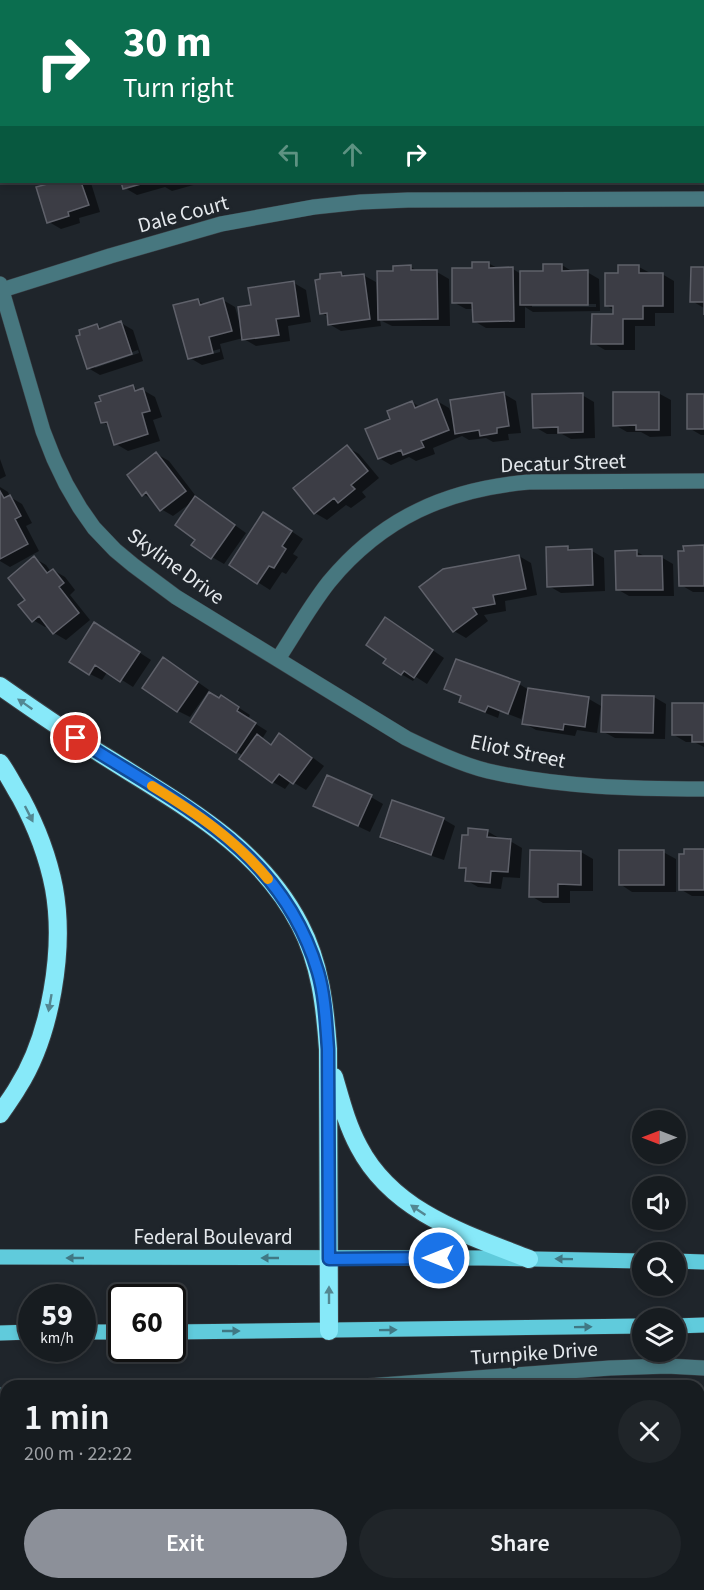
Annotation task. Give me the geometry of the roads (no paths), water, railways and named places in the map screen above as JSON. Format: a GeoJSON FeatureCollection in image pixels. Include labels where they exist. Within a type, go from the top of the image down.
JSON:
{"type":"FeatureCollection","features":[{"type":"Feature","properties":{"kind":"highway"},"geometry":{"type":"LineString","coordinates":[[0,686],[213,825],[232,840],[277,889],[301,926],[318,974],[328,1049],[329,1331]]}},
{"type":"Feature","properties":{"kind":"highway"},"geometry":{"type":"LineString","coordinates":[[0,763],[32,818],[45,853],[54,889],[57,925],[57,963],[48,1015],[35,1054],[0,1114]]}},
{"type":"Feature","properties":{"kind":"highway"},"geometry":{"type":"LineString","coordinates":[[328,1049],[349,1125],[359,1147],[385,1183],[399,1196],[439,1222],[529,1259]]}},
{"type":"Feature","properties":{"kind":"main road","name":"Federal Boulevard"},"geometry":{"type":"LineString","coordinates":[[0,1257],[632,1261]]}},
{"type":"Feature","properties":{"kind":"main road"},"geometry":{"type":"LineString","coordinates":[[686,1261],[704,1262]]}},
{"type":"Feature","properties":{"kind":"main road"},"geometry":{"type":"LineString","coordinates":[[686,1326],[704,1325]]}},
{"type":"Feature","properties":{"kind":"main road"},"geometry":{"type":"LineString","coordinates":[[186,1332],[632,1326]]}},
{"type":"Feature","properties":{"kind":"main road"},"geometry":{"type":"LineString","coordinates":[[0,1333],[18,1332]]}},
{"type":"Feature","properties":{"kind":"street","name":"Dale Court"},"geometry":{"type":"LineString","coordinates":[[1,287],[221,224],[314,207],[408,200],[704,199]]}},
{"type":"Feature","properties":{"kind":"street","name":"Skyline Drive"},"geometry":{"type":"LineString","coordinates":[[1,287],[43,431],[70,492],[94,528],[115,550],[176,597],[278,658]]}},
{"type":"Feature","properties":{"kind":"street","name":"Decatur Street"},"geometry":{"type":"LineString","coordinates":[[278,658],[327,584],[340,569],[370,542],[401,519],[437,501],[500,484],[704,481]]}},
{"type":"Feature","properties":{"kind":"street","name":"Eliot Street"},"geometry":{"type":"LineString","coordinates":[[278,658],[406,738],[436,752],[486,770],[559,783],[600,787],[704,789]]}},
{"type":"Feature","properties":{"kind":"street","name":"Turnpike Drive"},"geometry":{"type":"LineString","coordinates":[[449,1380],[610,1368],[668,1366],[704,1368]]}}]}
